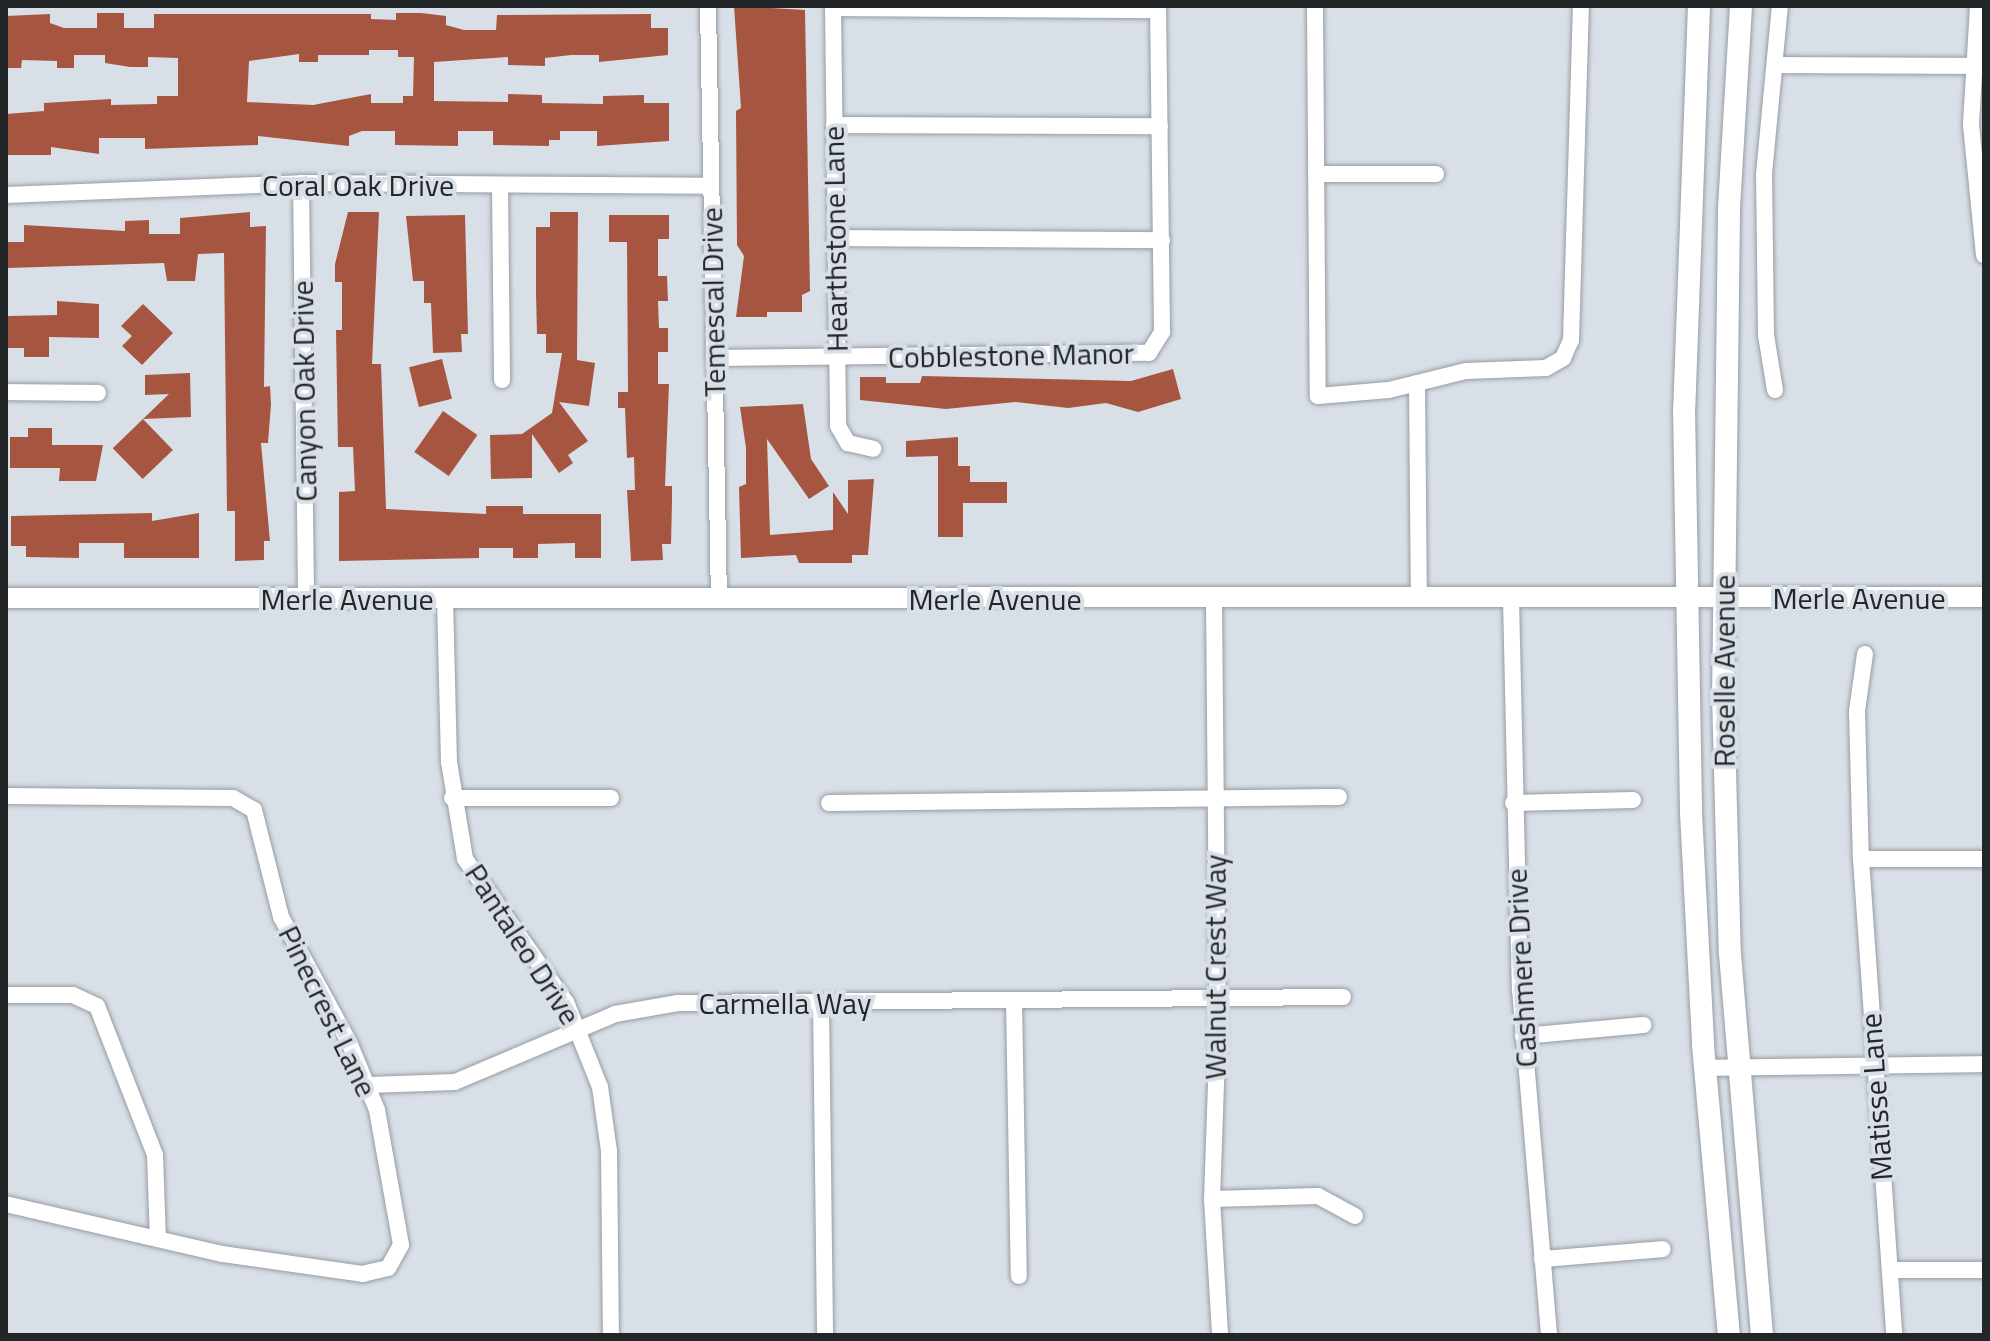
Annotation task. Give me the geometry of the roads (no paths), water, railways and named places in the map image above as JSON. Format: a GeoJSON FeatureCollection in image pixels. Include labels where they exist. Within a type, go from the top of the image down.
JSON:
{"type":"FeatureCollection","features":[{"type":"Feature","properties":{"kind":"main road","name":"Roselle Avenue"},"geometry":{"type":"LineString","coordinates":[[1699,6],[1684,408],[1691,813],[1706,1068],[1729,1335]]}},
{"type":"Feature","properties":{"kind":"main road","name":"Roselle Avenue"},"geometry":{"type":"LineString","coordinates":[[1741,6],[1729,211],[1722,599],[1725,855],[1738,1067],[1762,1335]]}},
{"type":"Feature","properties":{"kind":"street","name":"Temescal Drive"},"geometry":{"type":"LineString","coordinates":[[708,6],[719,599]]}},
{"type":"Feature","properties":{"kind":"street"},"geometry":{"type":"LineString","coordinates":[[1315,6],[1318,396],[1417,383],[1466,371],[1546,368],[1563,358],[1571,340],[1581,6]]}},
{"type":"Feature","properties":{"kind":"street"},"geometry":{"type":"LineString","coordinates":[[1775,390],[1766,335],[1764,174],[1780,6]]}},
{"type":"Feature","properties":{"kind":"street"},"geometry":{"type":"LineString","coordinates":[[1978,6],[1979,66],[1972,162],[1984,255]]}},
{"type":"Feature","properties":{"kind":"street"},"geometry":{"type":"LineString","coordinates":[[833,7],[1158,8]]}},
{"type":"Feature","properties":{"kind":"street","name":"Hearthstone Lane"},"geometry":{"type":"LineString","coordinates":[[833,7],[840,434],[857,447],[873,449]]}},
{"type":"Feature","properties":{"kind":"street","name":"Cobblestone Manor"},"geometry":{"type":"LineString","coordinates":[[714,358],[1139,357],[1155,348],[1162,332],[1158,8]]}},
{"type":"Feature","properties":{"kind":"street"},"geometry":{"type":"LineString","coordinates":[[1776,65],[1979,66]]}},
{"type":"Feature","properties":{"kind":"street"},"geometry":{"type":"LineString","coordinates":[[834,125],[1160,126]]}},
{"type":"Feature","properties":{"kind":"street"},"geometry":{"type":"LineString","coordinates":[[1316,174],[1436,174]]}},
{"type":"Feature","properties":{"kind":"street","name":"Coral Oak Drive"},"geometry":{"type":"LineString","coordinates":[[6,195],[301,183],[711,186]]}},
{"type":"Feature","properties":{"kind":"street","name":"Canyon Oak Drive"},"geometry":{"type":"LineString","coordinates":[[301,183],[306,598]]}},
{"type":"Feature","properties":{"kind":"street"},"geometry":{"type":"LineString","coordinates":[[500,185],[502,380]]}},
{"type":"Feature","properties":{"kind":"street"},"geometry":{"type":"LineString","coordinates":[[835,238],[1162,240]]}},
{"type":"Feature","properties":{"kind":"street"},"geometry":{"type":"LineString","coordinates":[[1417,383],[1419,599]]}},
{"type":"Feature","properties":{"kind":"street"},"geometry":{"type":"LineString","coordinates":[[6,392],[98,393]]}},
{"type":"Feature","properties":{"kind":"street","name":"Merle Avenue"},"geometry":{"type":"LineString","coordinates":[[6,598],[1984,597]]}},
{"type":"Feature","properties":{"kind":"street","name":"Pantaleo Drive"},"geometry":{"type":"LineString","coordinates":[[445,599],[452,798],[465,859],[579,1026],[607,1121],[611,1335]]}},
{"type":"Feature","properties":{"kind":"street","name":"Walnut Crest Way"},"geometry":{"type":"LineString","coordinates":[[1214,599],[1218,1000],[1212,1199],[1220,1335]]}},
{"type":"Feature","properties":{"kind":"street","name":"Cashmere Drive"},"geometry":{"type":"LineString","coordinates":[[1511,599],[1513,803],[1523,1036],[1549,1335]]}},
{"type":"Feature","properties":{"kind":"street","name":"Matisse Lane"},"geometry":{"type":"LineString","coordinates":[[1865,654],[1857,711],[1861,859],[1894,1335]]}},
{"type":"Feature","properties":{"kind":"street","name":"Pinecrest Lane"},"geometry":{"type":"LineString","coordinates":[[6,796],[233,798],[251,806],[281,917],[368,1085],[397,1199],[401,1245],[392,1264],[363,1274],[294,1266],[158,1239]]}},
{"type":"Feature","properties":{"kind":"street"},"geometry":{"type":"LineString","coordinates":[[829,803],[1339,797]]}},
{"type":"Feature","properties":{"kind":"street"},"geometry":{"type":"LineString","coordinates":[[452,798],[611,798]]}},
{"type":"Feature","properties":{"kind":"street"},"geometry":{"type":"LineString","coordinates":[[1513,803],[1633,800]]}},
{"type":"Feature","properties":{"kind":"street"},"geometry":{"type":"LineString","coordinates":[[1861,859],[1984,859]]}},
{"type":"Feature","properties":{"kind":"street"},"geometry":{"type":"LineString","coordinates":[[6,995],[73,995],[92,1002],[155,1155],[158,1239],[6,1204]]}},
{"type":"Feature","properties":{"kind":"street","name":"Carmella Way"},"geometry":{"type":"LineString","coordinates":[[368,1085],[455,1082],[517,1060],[579,1026],[651,1005],[1343,997]]}},
{"type":"Feature","properties":{"kind":"street"},"geometry":{"type":"LineString","coordinates":[[1014,1001],[1019,1276]]}},
{"type":"Feature","properties":{"kind":"street"},"geometry":{"type":"LineString","coordinates":[[821,1003],[825,1335]]}},
{"type":"Feature","properties":{"kind":"street"},"geometry":{"type":"LineString","coordinates":[[1523,1036],[1644,1025]]}},
{"type":"Feature","properties":{"kind":"street"},"geometry":{"type":"LineString","coordinates":[[1706,1068],[1984,1064]]}},
{"type":"Feature","properties":{"kind":"street"},"geometry":{"type":"LineString","coordinates":[[1212,1199],[1318,1196],[1355,1216]]}},
{"type":"Feature","properties":{"kind":"street"},"geometry":{"type":"LineString","coordinates":[[1542,1259],[1663,1249]]}},
{"type":"Feature","properties":{"kind":"street"},"geometry":{"type":"LineString","coordinates":[[1890,1270],[1984,1270]]}}]}
